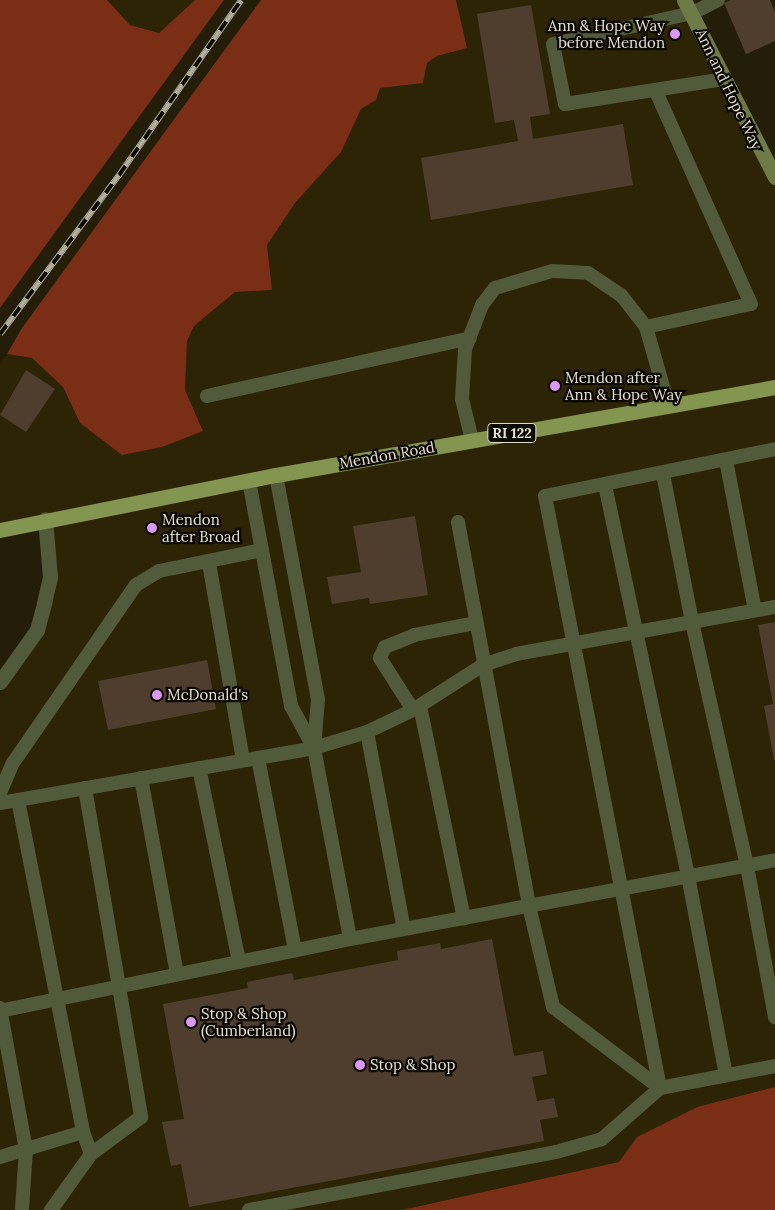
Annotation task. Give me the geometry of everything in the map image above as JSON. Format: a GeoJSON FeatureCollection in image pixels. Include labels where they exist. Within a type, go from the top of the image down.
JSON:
{"type":"FeatureCollection","features":[{"type":"Feature","properties":{"kind":"main road","name":"Ann and Hope Way"},"geometry":{"type":"LineString","coordinates":[[688,6],[725,79],[770,156],[775,177]]}},
{"type":"Feature","properties":{"kind":"main road","name":"Mendon Road"},"geometry":{"type":"LineString","coordinates":[[0,530],[45,519],[276,475],[668,404],[775,387]]}},
{"type":"Feature","properties":{"kind":"street"},"geometry":{"type":"LineString","coordinates":[[0,682],[36,630],[44,603],[50,577],[45,519]]}},
{"type":"Feature","properties":{"kind":"lane"},"geometry":{"type":"LineString","coordinates":[[718,0],[688,6],[554,44],[565,104],[656,92],[725,79]]}},
{"type":"Feature","properties":{"kind":"lane"},"geometry":{"type":"LineString","coordinates":[[646,327],[751,304],[656,92]]}},
{"type":"Feature","properties":{"kind":"lane"},"geometry":{"type":"LineString","coordinates":[[472,440],[462,399],[465,349],[482,304],[495,288],[552,271],[588,273],[621,295],[646,327],[668,404]]}},
{"type":"Feature","properties":{"kind":"lane"},"geometry":{"type":"LineString","coordinates":[[207,396],[470,338]]}},
{"type":"Feature","properties":{"kind":"lane"},"geometry":{"type":"LineString","coordinates":[[660,1088],[620,889],[576,643],[545,496],[663,474],[775,449]]}},
{"type":"Feature","properties":{"kind":"lane"},"geometry":{"type":"LineString","coordinates":[[726,460],[755,610]]}},
{"type":"Feature","properties":{"kind":"lane"},"geometry":{"type":"LineString","coordinates":[[663,474],[692,622],[747,866],[775,1017]]}},
{"type":"Feature","properties":{"kind":"lane"},"geometry":{"type":"LineString","coordinates":[[276,475],[318,699],[314,748],[350,939]]}},
{"type":"Feature","properties":{"kind":"lane"},"geometry":{"type":"LineString","coordinates":[[249,480],[291,706],[314,748]]}},
{"type":"Feature","properties":{"kind":"lane"},"geometry":{"type":"LineString","coordinates":[[605,485],[688,876],[726,1075]]}},
{"type":"Feature","properties":{"kind":"lane"},"geometry":{"type":"LineString","coordinates":[[458,522],[529,906],[552,1007],[660,1088]]}},
{"type":"Feature","properties":{"kind":"lane"},"geometry":{"type":"LineString","coordinates":[[0,793],[13,763],[136,586],[158,571],[209,563],[262,550]]}},
{"type":"Feature","properties":{"kind":"lane"},"geometry":{"type":"LineString","coordinates":[[209,563],[243,760]]}},
{"type":"Feature","properties":{"kind":"lane"},"geometry":{"type":"LineString","coordinates":[[0,803],[314,748],[367,732],[416,708],[483,665],[516,654],[775,607]]}},
{"type":"Feature","properties":{"kind":"lane"},"geometry":{"type":"LineString","coordinates":[[464,918],[416,708],[380,658],[385,647],[397,640],[476,623]]}},
{"type":"Feature","properties":{"kind":"lane"},"geometry":{"type":"LineString","coordinates":[[367,732],[404,929]]}},
{"type":"Feature","properties":{"kind":"lane"},"geometry":{"type":"LineString","coordinates":[[258,758],[295,950]]}},
{"type":"Feature","properties":{"kind":"lane"},"geometry":{"type":"LineString","coordinates":[[199,768],[239,962]]}},
{"type":"Feature","properties":{"kind":"lane"},"geometry":{"type":"LineString","coordinates":[[141,778],[177,974]]}},
{"type":"Feature","properties":{"kind":"lane"},"geometry":{"type":"LineString","coordinates":[[51,1210],[90,1154],[141,1117],[85,788]]}},
{"type":"Feature","properties":{"kind":"lane"},"geometry":{"type":"LineString","coordinates":[[18,800],[83,1132],[90,1154]]}},
{"type":"Feature","properties":{"kind":"lane"},"geometry":{"type":"LineString","coordinates":[[22,1210],[26,1149],[0,1009],[350,939],[775,860]]}},
{"type":"Feature","properties":{"kind":"lane"},"geometry":{"type":"LineString","coordinates":[[249,1210],[556,1152],[602,1139],[660,1088],[775,1066]]}},
{"type":"Feature","properties":{"kind":"lane"},"geometry":{"type":"LineString","coordinates":[[0,1157],[83,1132]]}},
{"type":"Feature","properties":{"kind":"shaded area"},"geometry":{"type":"Polygon","coordinates":[[[0,0],[107,0],[130,25],[159,33],[195,0],[224,0],[0,308],[0,0]]]}},
{"type":"Feature","properties":{"kind":"shaded area"},"geometry":{"type":"Polygon","coordinates":[[[107,0],[195,0],[159,33],[130,25],[107,0]]]}},
{"type":"Feature","properties":{"kind":"shaded area"},"geometry":{"type":"Polygon","coordinates":[[[261,0],[456,0],[467,48],[437,56],[427,63],[423,83],[380,88],[376,100],[361,109],[341,152],[295,203],[267,245],[272,290],[235,292],[194,326],[187,341],[185,390],[203,431],[162,447],[122,455],[80,423],[63,387],[32,358],[7,354],[22,328],[261,0]]]}},
{"type":"Feature","properties":{"kind":"shaded area"},"geometry":{"type":"Polygon","coordinates":[[[456,0],[688,0],[775,176],[775,1087],[697,1107],[637,1137],[619,1162],[402,1210],[0,1210],[0,694],[47,626],[56,583],[46,523],[0,528],[0,364],[7,354],[32,358],[63,387],[80,423],[203,430],[185,390],[187,340],[194,326],[235,292],[272,290],[267,245],[295,203],[341,152],[361,109],[376,100],[380,88],[423,83],[427,63],[437,56],[467,48],[456,0]]]}},
{"type":"Feature","properties":{"kind":"shaded area"},"geometry":{"type":"Polygon","coordinates":[[[775,1087],[775,1210],[402,1210],[619,1162],[637,1137],[697,1107],[775,1087]]]}},
{"type":"Feature","properties":{"kind":"building"},"geometry":{"type":"Polygon","coordinates":[[[731,0],[770,0],[775,12],[775,41],[746,54],[724,3],[731,0]]]}},
{"type":"Feature","properties":{"kind":"building"},"geometry":{"type":"Polygon","coordinates":[[[531,5],[550,114],[530,117],[533,139],[623,124],[633,185],[431,220],[421,158],[518,141],[514,120],[495,123],[477,14],[531,5]]]}},
{"type":"Feature","properties":{"kind":"building"},"geometry":{"type":"Polygon","coordinates":[[[26,370],[55,389],[26,432],[0,415],[26,370]]]}},
{"type":"Feature","properties":{"kind":"building"},"geometry":{"type":"Polygon","coordinates":[[[415,516],[428,595],[370,604],[369,598],[332,604],[327,577],[361,572],[353,526],[415,516]]]}},
{"type":"Feature","properties":{"kind":"building"},"geometry":{"type":"Polygon","coordinates":[[[775,622],[774,760],[764,706],[773,704],[758,625],[775,622]]]}},
{"type":"Feature","properties":{"kind":"building","name":"McDonald's"},"geometry":{"type":"Polygon","coordinates":[[[207,660],[216,709],[108,730],[98,681],[207,660]]]}},
{"type":"Feature","properties":{"kind":"building","name":"Stop & Shop"},"geometry":{"type":"Polygon","coordinates":[[[492,939],[514,1056],[543,1051],[547,1074],[532,1077],[537,1101],[554,1098],[558,1117],[540,1120],[544,1141],[189,1207],[181,1164],[171,1166],[162,1122],[184,1119],[163,1004],[248,988],[247,982],[292,973],[294,980],[398,960],[397,951],[440,943],[441,949],[492,939]]]}},
{"type":"Feature","properties":{"kind":"railway"},"geometry":{"type":"LineString","coordinates":[[0,334],[119,175],[241,0]]}},
{"type":"Feature","properties":{"kind":"place","name":"Ann & Hope Way before Mendon"},"geometry":{"type":"Point","coordinates":[675,34]}},
{"type":"Feature","properties":{"kind":"place","name":"Mendon after Ann & Hope Way"},"geometry":{"type":"Point","coordinates":[555,386]}},
{"type":"Feature","properties":{"kind":"place","name":"Mendon after Broad"},"geometry":{"type":"Point","coordinates":[152,528]}},
{"type":"Feature","properties":{"kind":"place","name":"McDonald's"},"geometry":{"type":"Point","coordinates":[157,695]}},
{"type":"Feature","properties":{"kind":"place","name":"Stop & Shop (Cumberland)"},"geometry":{"type":"Point","coordinates":[191,1022]}},
{"type":"Feature","properties":{"kind":"place","name":"Stop & Shop"},"geometry":{"type":"Point","coordinates":[360,1065]}}]}
